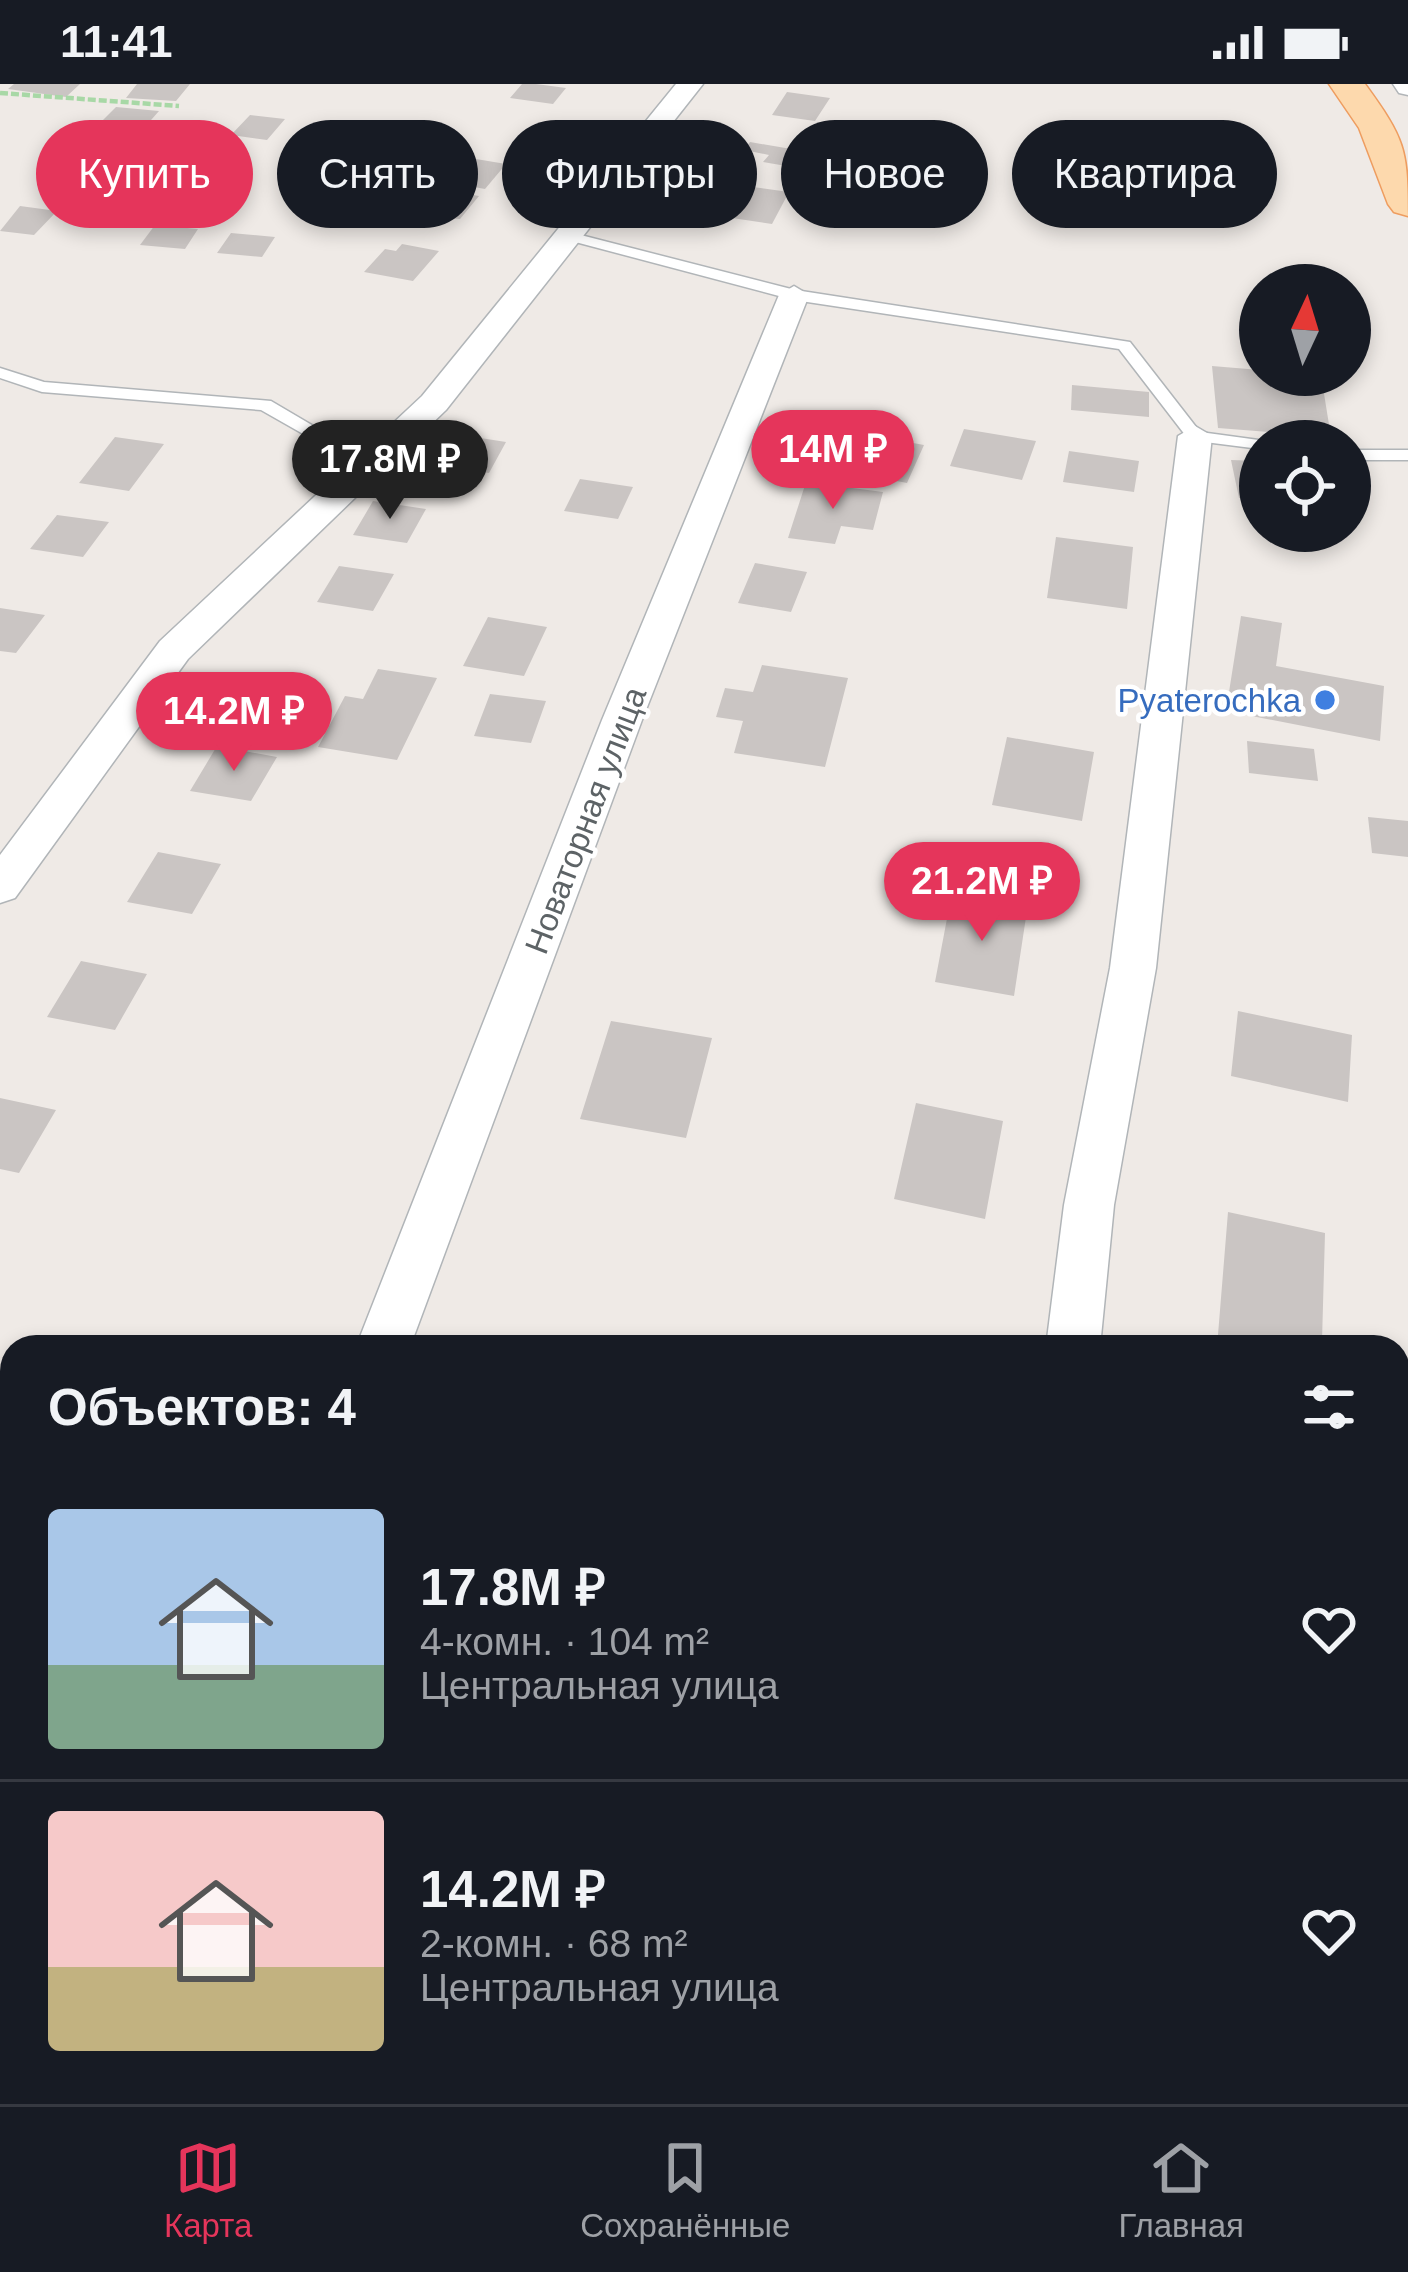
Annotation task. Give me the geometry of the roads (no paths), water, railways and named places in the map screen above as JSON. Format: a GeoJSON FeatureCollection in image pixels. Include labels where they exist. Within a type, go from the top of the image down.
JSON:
{"type":"FeatureCollection","features":[{"type":"Feature","properties":{"kind":"main road"},"geometry":{"type":"LineString","coordinates":[[1347,84],[1378,128]]}},
{"type":"Feature","properties":{"kind":"main road"},"geometry":{"type":"LineString","coordinates":[[1363,84],[1408,204]]}},
{"type":"Feature","properties":{"kind":"street"},"geometry":{"type":"LineString","coordinates":[[0,886],[174,650],[434,404],[690,84]]}},
{"type":"Feature","properties":{"kind":"street","name":"Новаторная улица"},"geometry":{"type":"LineString","coordinates":[[388,1335],[622,720],[794,296]]}},
{"type":"Feature","properties":{"kind":"street"},"geometry":{"type":"LineString","coordinates":[[1074,1335],[1089,1205],[1133,968],[1195,436]]}},
{"type":"Feature","properties":{"kind":"lane"},"geometry":{"type":"LineString","coordinates":[[569,236],[794,296],[1124,346],[1195,436],[1239,441]]}},
{"type":"Feature","properties":{"kind":"lane"},"geometry":{"type":"LineString","coordinates":[[0,373],[42,387],[266,405],[369,464]]}},
{"type":"Feature","properties":{"kind":"lane"},"geometry":{"type":"LineString","coordinates":[[1371,455],[1408,455]]}},
{"type":"Feature","properties":{"kind":"place","name":"Pyaterochka"},"geometry":{"type":"Point","coordinates":[1325,700]}}]}
